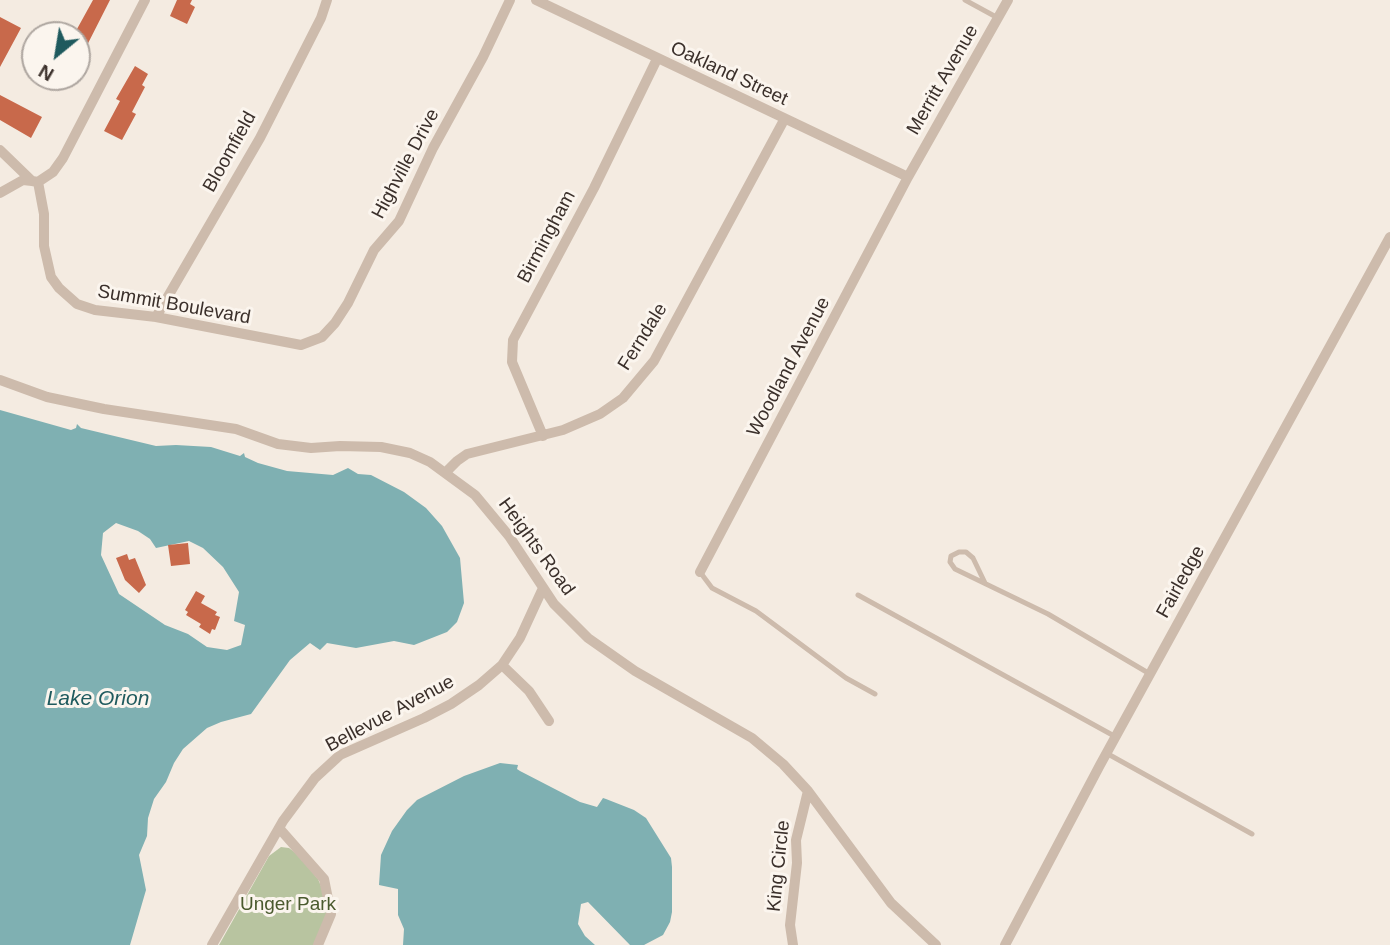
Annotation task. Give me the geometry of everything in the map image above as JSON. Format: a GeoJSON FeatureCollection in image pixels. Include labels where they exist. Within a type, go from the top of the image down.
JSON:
{"type":"FeatureCollection","features":[{"type":"Feature","properties":{"kind":"street"},"geometry":{"type":"LineString","coordinates":[[0,193],[23,180],[35,182],[54,172],[145,0]]}},
{"type":"Feature","properties":{"kind":"street","name":"Bloomfield"},"geometry":{"type":"LineString","coordinates":[[156,317],[260,138],[321,18],[327,0]]}},
{"type":"Feature","properties":{"kind":"street","name":"Highville Drive"},"geometry":{"type":"LineString","coordinates":[[322,337],[348,303],[374,250],[398,221],[510,0]]}},
{"type":"Feature","properties":{"kind":"street","name":"Oakland Street"},"geometry":{"type":"LineString","coordinates":[[536,0],[908,177]]}},
{"type":"Feature","properties":{"kind":"street","name":"Merritt Avenue"},"geometry":{"type":"LineString","coordinates":[[908,177],[1008,0]]}},
{"type":"Feature","properties":{"kind":"street","name":"Birmingham"},"geometry":{"type":"LineString","coordinates":[[543,436],[512,362],[513,340],[594,188],[657,59]]}},
{"type":"Feature","properties":{"kind":"street","name":"Ferndale"},"geometry":{"type":"LineString","coordinates":[[445,473],[467,454],[543,436],[600,414],[624,398],[654,361],[784,120]]}},
{"type":"Feature","properties":{"kind":"street"},"geometry":{"type":"LineString","coordinates":[[0,150],[35,182]]}},
{"type":"Feature","properties":{"kind":"street","name":"Woodland Avenue"},"geometry":{"type":"LineString","coordinates":[[700,572],[908,177]]}},
{"type":"Feature","properties":{"kind":"street","name":"Summit Boulevard"},"geometry":{"type":"LineString","coordinates":[[35,182],[44,214],[44,246],[51,276],[59,288],[78,304],[95,310],[156,317],[301,345],[322,337]]}},
{"type":"Feature","properties":{"kind":"street","name":"Fairledge"},"geometry":{"type":"LineString","coordinates":[[1005,945],[1107,753],[1390,237]]}},
{"type":"Feature","properties":{"kind":"street","name":"Heights Road"},"geometry":{"type":"LineString","coordinates":[[0,380],[47,397],[104,409],[236,429],[278,444],[311,448],[381,447],[410,453],[430,462],[475,495],[509,536],[565,617],[587,638],[645,677],[752,738],[783,764],[808,791],[891,903],[936,945]]}},
{"type":"Feature","properties":{"kind":"street","name":"Bellevue Avenue"},"geometry":{"type":"LineString","coordinates":[[212,945],[279,828],[315,778],[340,755],[451,705],[502,665],[520,638],[543,588]]}},
{"type":"Feature","properties":{"kind":"street"},"geometry":{"type":"LineString","coordinates":[[502,665],[529,691],[549,722]]}},
{"type":"Feature","properties":{"kind":"street","name":"King Circle"},"geometry":{"type":"LineString","coordinates":[[793,945],[790,925],[797,863],[796,840],[808,791]]}},
{"type":"Feature","properties":{"kind":"street"},"geometry":{"type":"LineString","coordinates":[[279,828],[324,879],[331,914],[318,945]]}},
{"type":"Feature","properties":{"kind":"lane"},"geometry":{"type":"LineString","coordinates":[[965,0],[998,18]]}},
{"type":"Feature","properties":{"kind":"lane"},"geometry":{"type":"LineString","coordinates":[[985,583],[973,558],[966,552],[951,556],[950,562],[955,569],[1048,614],[1150,674]]}},
{"type":"Feature","properties":{"kind":"lane"},"geometry":{"type":"LineString","coordinates":[[700,572],[712,588],[756,611],[846,678],[874,694]]}},
{"type":"Feature","properties":{"kind":"lane"},"geometry":{"type":"LineString","coordinates":[[858,595],[1116,737]]}},
{"type":"Feature","properties":{"kind":"lane"},"geometry":{"type":"LineString","coordinates":[[1107,753],[1252,834]]}},
{"type":"Feature","properties":{"kind":"green space","name":"Unger Park"},"geometry":{"type":"Polygon","coordinates":[[[281,847],[289,848],[297,854],[318,879],[324,893],[327,915],[317,945],[219,945],[269,856],[281,847]]]}},
{"type":"Feature","properties":{"kind":"water","name":"Lake Orion"},"geometry":{"type":"Polygon","coordinates":[[[0,410],[71,430],[76,428],[77,424],[81,428],[156,446],[211,447],[240,456],[244,453],[245,457],[258,463],[287,471],[333,475],[348,468],[358,474],[371,475],[404,492],[426,508],[442,526],[460,558],[464,603],[457,622],[447,632],[414,645],[394,641],[356,648],[327,643],[320,650],[310,643],[290,660],[251,714],[207,728],[183,749],[154,799],[148,818],[147,836],[139,855],[146,890],[130,945],[0,945],[0,410]],[[116,523],[103,533],[101,555],[119,594],[165,625],[188,634],[207,647],[227,650],[241,645],[245,625],[234,621],[239,592],[223,567],[203,548],[189,541],[156,548],[150,539],[138,531],[116,523]]]}},
{"type":"Feature","properties":{"kind":"water"},"geometry":{"type":"Polygon","coordinates":[[[500,763],[518,765],[517,769],[520,771],[580,802],[597,807],[603,798],[634,810],[646,818],[671,858],[672,912],[663,935],[644,945],[630,945],[588,902],[581,904],[578,924],[585,936],[595,945],[403,945],[404,929],[398,915],[398,889],[379,885],[381,855],[392,831],[417,800],[464,776],[500,763]]]}},
{"type":"Feature","properties":{"kind":"building"},"geometry":{"type":"Polygon","coordinates":[[[93,0],[110,0],[91,37],[91,21],[81,21],[93,0]]]}},
{"type":"Feature","properties":{"kind":"building"},"geometry":{"type":"Polygon","coordinates":[[[177,0],[192,0],[190,4],[195,7],[187,24],[170,16],[177,0]]]}},
{"type":"Feature","properties":{"kind":"building"},"geometry":{"type":"Polygon","coordinates":[[[0,17],[21,28],[0,67],[0,17]]]}},
{"type":"Feature","properties":{"kind":"building"},"geometry":{"type":"Polygon","coordinates":[[[135,66],[148,74],[142,85],[145,87],[132,112],[136,114],[122,140],[104,131],[120,101],[116,99],[135,66]]]}},
{"type":"Feature","properties":{"kind":"building"},"geometry":{"type":"Polygon","coordinates":[[[0,95],[42,117],[31,138],[0,120],[0,95]]]}},
{"type":"Feature","properties":{"kind":"building"},"geometry":{"type":"Polygon","coordinates":[[[188,543],[190,564],[171,566],[168,545],[188,543]]]}},
{"type":"Feature","properties":{"kind":"building"},"geometry":{"type":"Polygon","coordinates":[[[127,554],[129,560],[135,558],[146,585],[139,593],[125,580],[116,558],[127,554]]]}},
{"type":"Feature","properties":{"kind":"building"},"geometry":{"type":"Polygon","coordinates":[[[196,591],[205,596],[201,603],[217,612],[215,615],[220,617],[215,630],[212,629],[210,634],[199,627],[201,624],[186,615],[188,612],[185,610],[196,591]]]}}]}
